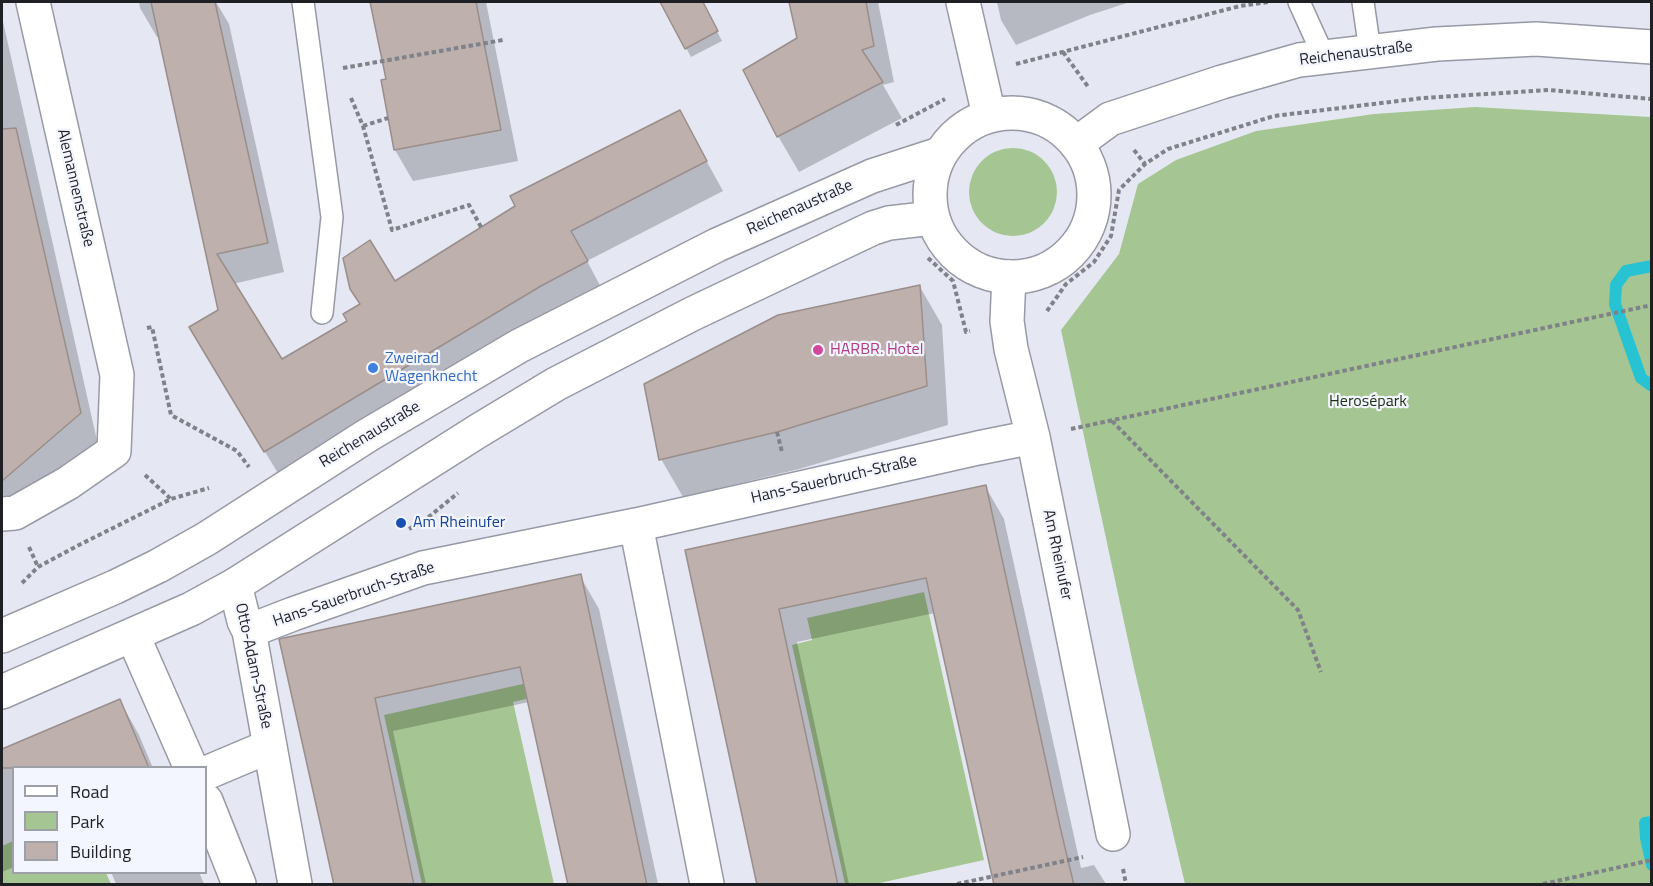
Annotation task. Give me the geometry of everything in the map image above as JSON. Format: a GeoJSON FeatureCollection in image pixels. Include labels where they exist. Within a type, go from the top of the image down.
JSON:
{"type":"FeatureCollection","features":[{"type":"Feature","properties":{"kind":"main road","name":"Alemannenstraße"},"geometry":{"type":"LineString","coordinates":[[2,514],[15,513],[68,483],[114,451],[117,375],[33,2]]}},
{"type":"Feature","properties":{"kind":"main road"},"geometry":{"type":"LineString","coordinates":[[963,2],[989,115]]}},
{"type":"Feature","properties":{"kind":"main road","name":"Reichenaustraße"},"geometry":{"type":"LineString","coordinates":[[1076,144],[1110,119],[1222,82],[1299,60],[1437,44],[1536,39],[1652,47]]}},
{"type":"Feature","properties":{"kind":"main road"},"geometry":{"type":"LineString","coordinates":[[1023,113],[1043,118],[1061,129],[1076,144],[1087,161],[1093,181],[1094,202],[1089,222],[1080,240],[1066,255],[1050,268],[1030,275],[1009,277],[989,274],[970,266],[953,253],[941,237],[933,218],[930,196],[932,175],[940,154],[953,138],[968,125],[989,115],[1023,113]]}},
{"type":"Feature","properties":{"kind":"main road","name":"Reichenaustraße"},"geometry":{"type":"LineString","coordinates":[[2,636],[115,588],[158,567],[368,435],[519,346],[717,245],[872,176],[940,154]]}},
{"type":"Feature","properties":{"kind":"main road"},"geometry":{"type":"LineString","coordinates":[[2,692],[133,636],[235,585],[555,384],[692,314],[873,228],[890,223],[933,218]]}},
{"type":"Feature","properties":{"kind":"main road","name":"Am Rheinufer"},"geometry":{"type":"LineString","coordinates":[[1009,277],[1007,321],[1011,349],[1033,437],[1113,834]]}},
{"type":"Feature","properties":{"kind":"main road","name":"Hans-Sauerbruch-Straße"},"geometry":{"type":"LineString","coordinates":[[249,632],[292,614],[423,568],[636,525],[1033,437]]}},
{"type":"Feature","properties":{"kind":"main road"},"geometry":{"type":"LineString","coordinates":[[636,525],[707,885]]}},
{"type":"Feature","properties":{"kind":"main road","name":"Otto-Adam-Straße"},"geometry":{"type":"LineString","coordinates":[[235,585],[249,632],[295,885]]}},
{"type":"Feature","properties":{"kind":"main road"},"geometry":{"type":"LineString","coordinates":[[133,636],[190,766]]}},
{"type":"Feature","properties":{"kind":"main road","name":"Otto-Adam-Straße"},"geometry":{"type":"LineString","coordinates":[[207,773],[270,746]]}},
{"type":"Feature","properties":{"kind":"main road"},"geometry":{"type":"LineString","coordinates":[[207,804],[239,885]]}},
{"type":"Feature","properties":{"kind":"lane"},"geometry":{"type":"LineString","coordinates":[[303,2],[332,217],[322,313]]}},
{"type":"Feature","properties":{"kind":"lane"},"geometry":{"type":"LineString","coordinates":[[1299,2],[1324,57]]}},
{"type":"Feature","properties":{"kind":"lane"},"geometry":{"type":"LineString","coordinates":[[1363,2],[1370,51]]}},
{"type":"Feature","properties":{"kind":"lane"},"geometry":{"type":"LineString","coordinates":[[812,469],[961,437],[978,448]]}},
{"type":"Feature","properties":{"kind":"path"},"geometry":{"type":"LineString","coordinates":[[334,70],[503,40]]}},
{"type":"Feature","properties":{"kind":"path"},"geometry":{"type":"LineString","coordinates":[[349,92],[363,126],[392,230],[469,205],[481,227]]}},
{"type":"Feature","properties":{"kind":"path"},"geometry":{"type":"LineString","coordinates":[[363,126],[388,118]]}},
{"type":"Feature","properties":{"kind":"path"},"geometry":{"type":"LineString","coordinates":[[1033,437],[1652,305]]}},
{"type":"Feature","properties":{"kind":"path"},"geometry":{"type":"LineString","coordinates":[[108,336],[152,327],[171,415],[237,451],[254,475]]}},
{"type":"Feature","properties":{"kind":"path"},"geometry":{"type":"LineString","coordinates":[[1111,421],[1298,610],[1321,672]]}},
{"type":"Feature","properties":{"kind":"path"},"geometry":{"type":"LineString","coordinates":[[1543,885],[1652,860]]}},
{"type":"Feature","properties":{"kind":"path"},"geometry":{"type":"LineString","coordinates":[[957,885],[1056,863]]}},
{"type":"Feature","properties":{"kind":"green space","name":"Herosépark"},"geometry":{"type":"Polygon","coordinates":[[[1475,107],[1651,117],[1651,884],[1185,884],[1134,668],[1061,330],[1119,254],[1138,184],[1176,160],[1256,131],[1374,114],[1475,107]]]}},
{"type":"Feature","properties":{"kind":"green space"},"geometry":{"type":"Polygon","coordinates":[[[1013,148],[1030,151],[1044,161],[1054,175],[1057,192],[1054,209],[1044,223],[1030,233],[1013,236],[996,233],[982,223],[972,209],[969,192],[972,175],[982,161],[996,151],[1013,148]]]}},
{"type":"Feature","properties":{"kind":"green space"},"geometry":{"type":"Polygon","coordinates":[[[924,592],[984,860],[875,884],[845,884],[792,645],[812,640],[807,618],[924,592]]]}},
{"type":"Feature","properties":{"kind":"green space"},"geometry":{"type":"Polygon","coordinates":[[[527,683],[530,698],[513,702],[554,884],[422,884],[384,715],[527,683]]]}},
{"type":"Feature","properties":{"kind":"green space"},"geometry":{"type":"Polygon","coordinates":[[[12,841],[12,874],[106,874],[111,884],[2,884],[2,846],[12,841]]]}},
{"type":"Feature","properties":{"kind":"building"},"geometry":{"type":"Polygon","coordinates":[[[151,2],[215,2],[268,243],[217,254],[282,359],[347,321],[343,314],[360,304],[350,289],[343,258],[370,240],[395,281],[515,206],[510,196],[680,110],[707,161],[571,231],[588,261],[541,286],[264,452],[189,327],[218,310],[151,2]]]}},
{"type":"Feature","properties":{"kind":"building"},"geometry":{"type":"Polygon","coordinates":[[[370,2],[476,2],[501,130],[394,150],[381,80],[386,79],[370,2]]]}},
{"type":"Feature","properties":{"kind":"building"},"geometry":{"type":"Polygon","coordinates":[[[660,2],[703,2],[718,31],[685,49],[660,2]]]}},
{"type":"Feature","properties":{"kind":"building"},"geometry":{"type":"Polygon","coordinates":[[[789,2],[866,2],[874,46],[862,50],[883,82],[777,137],[743,70],[797,38],[789,2]]]}},
{"type":"Feature","properties":{"kind":"building"},"geometry":{"type":"Polygon","coordinates":[[[16,128],[81,413],[2,481],[2,129],[16,128]]]}},
{"type":"Feature","properties":{"kind":"building","name":"HARBR. Hotel"},"geometry":{"type":"Polygon","coordinates":[[[920,285],[927,386],[777,432],[659,460],[644,384],[778,315],[920,285]]]}},
{"type":"Feature","properties":{"kind":"building"},"geometry":{"type":"Polygon","coordinates":[[[986,485],[1074,885],[994,885],[926,578],[779,609],[838,885],[757,885],[685,550],[986,485]]]}},
{"type":"Feature","properties":{"kind":"building"},"geometry":{"type":"Polygon","coordinates":[[[581,574],[647,885],[568,885],[520,667],[375,698],[414,885],[334,885],[279,639],[581,574]]]}},
{"type":"Feature","properties":{"kind":"building"},"geometry":{"type":"Polygon","coordinates":[[[120,699],[148,766],[12,766],[12,768],[2,768],[2,749],[120,699]]]}},
{"type":"Feature","properties":{"kind":"waterway"},"geometry":{"type":"LineString","coordinates":[[1652,266],[1626,271],[1616,285],[1615,304],[1641,378],[1652,386]]}},
{"type":"Feature","properties":{"kind":"waterway"},"geometry":{"type":"LineString","coordinates":[[1652,822],[1645,823],[1652,865]]}},
{"type":"Feature","properties":{"kind":"place","name":"HARBR. Hotel"},"geometry":{"type":"Point","coordinates":[818,350]}},
{"type":"Feature","properties":{"kind":"place","name":"Zweirad Wagenknecht"},"geometry":{"type":"Point","coordinates":[373,368]}},
{"type":"Feature","properties":{"kind":"place","name":"Am Rheinufer"},"geometry":{"type":"Point","coordinates":[401,523]}}]}
